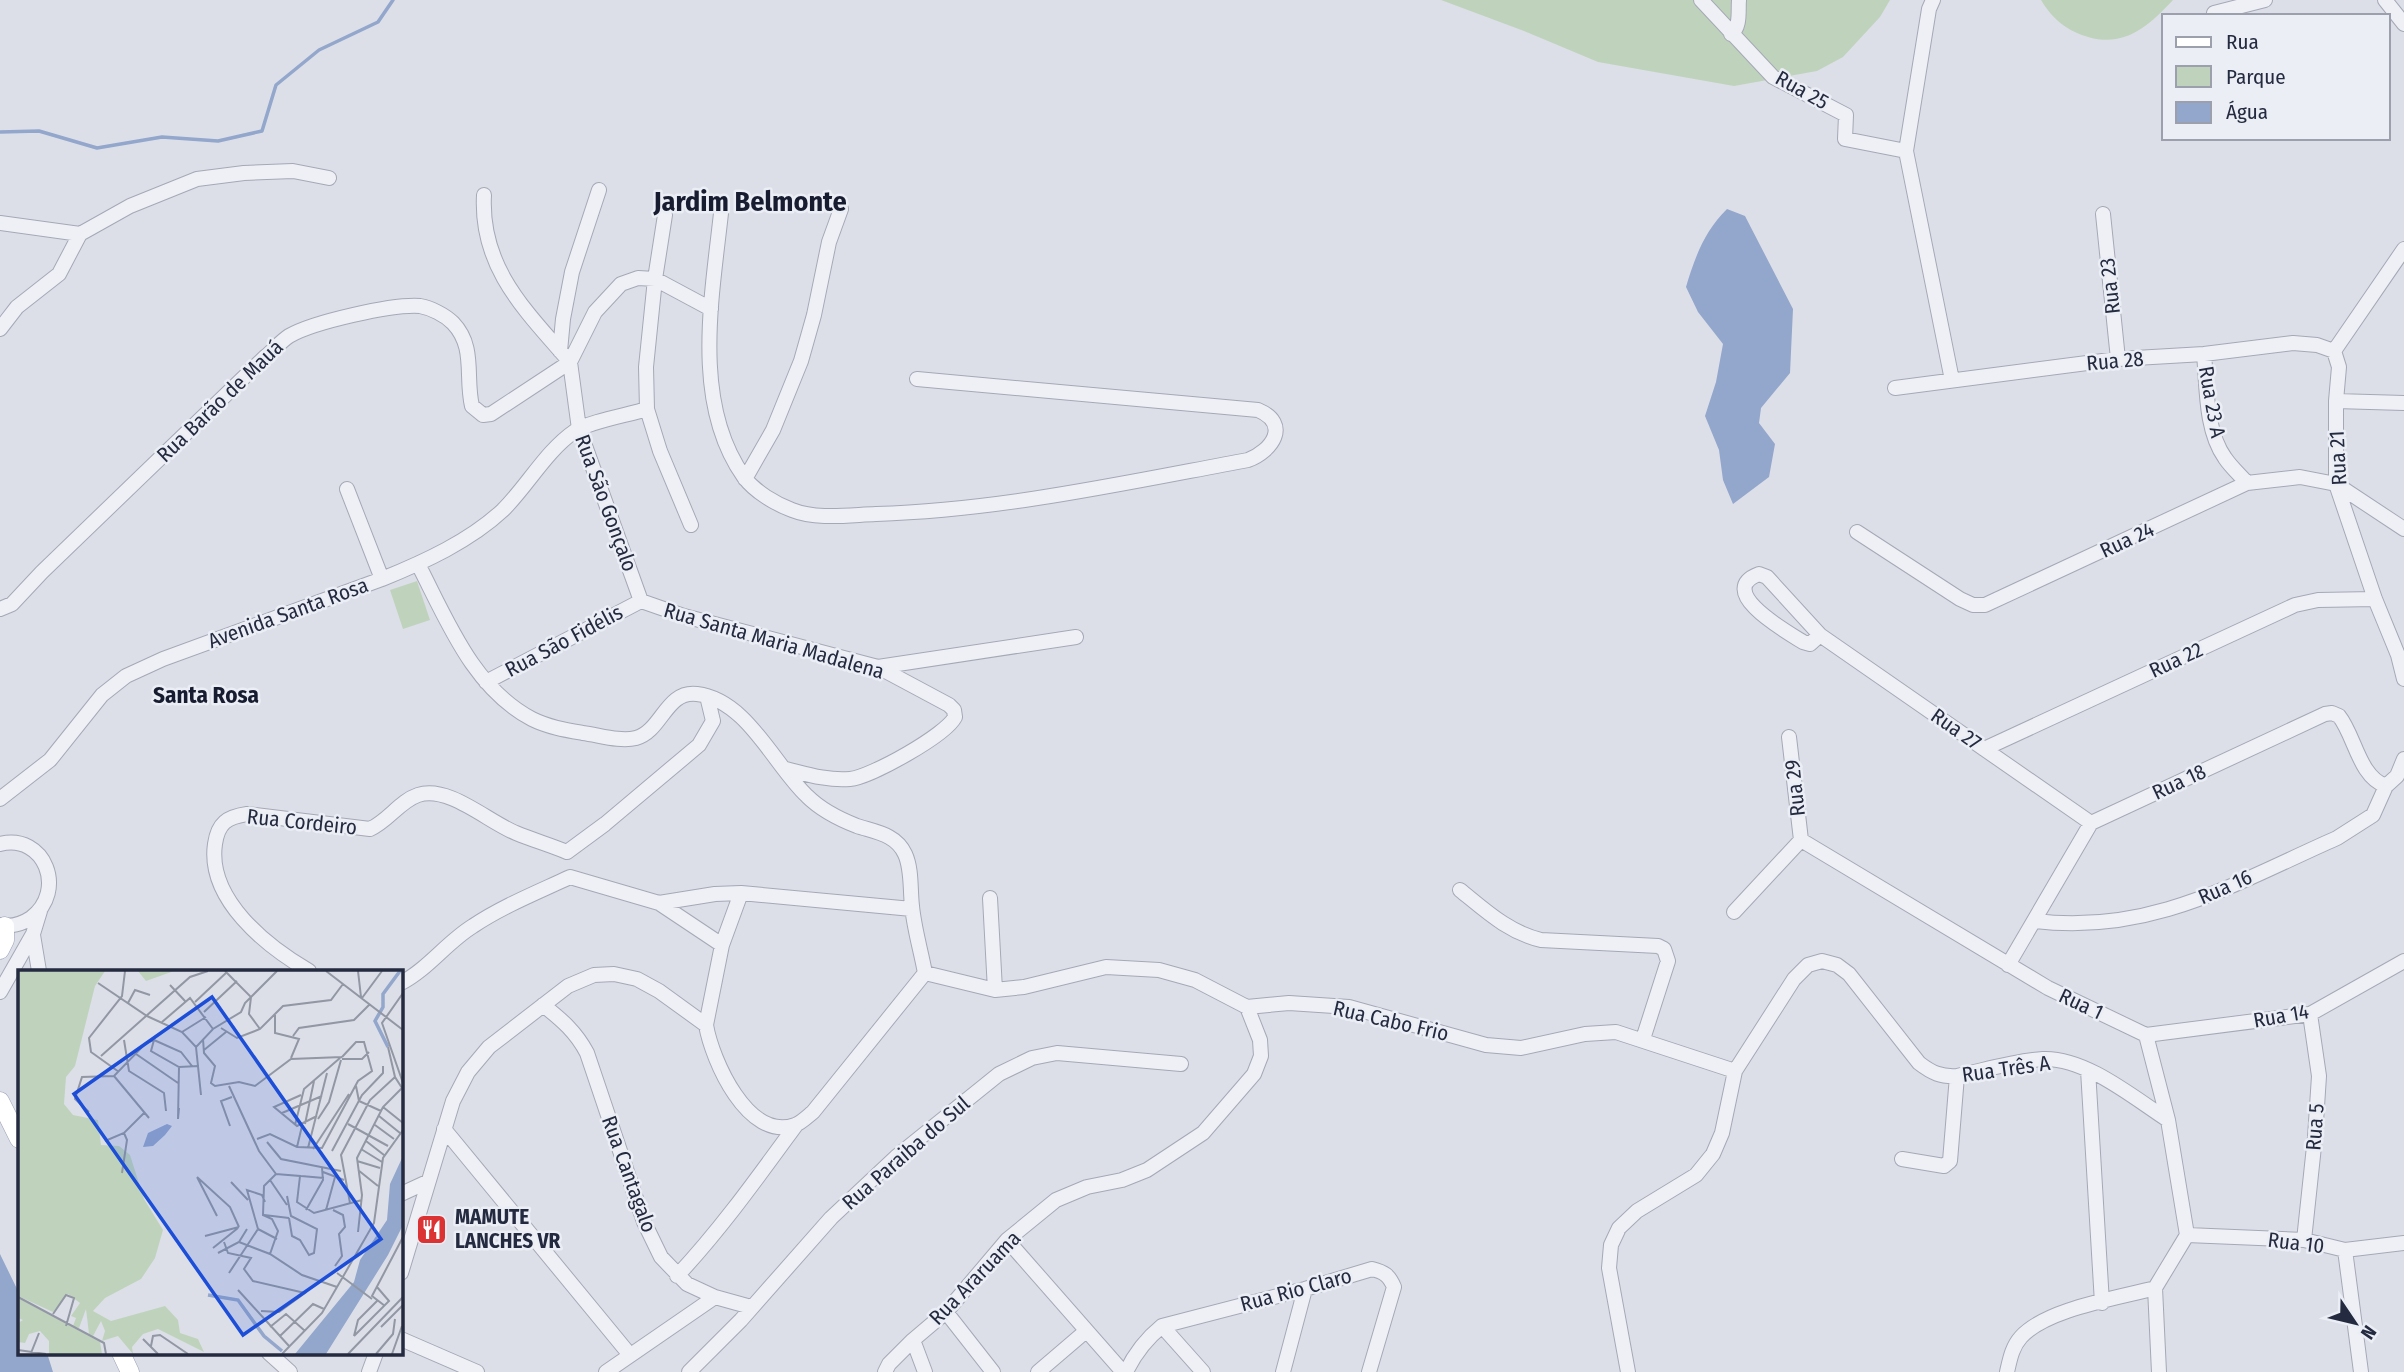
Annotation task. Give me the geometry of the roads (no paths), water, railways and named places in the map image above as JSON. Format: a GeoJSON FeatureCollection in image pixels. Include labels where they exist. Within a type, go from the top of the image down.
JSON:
{"type":"FeatureCollection","features":[{"type":"Feature","properties":{"kind":"main road"},"geometry":{"type":"LineString","coordinates":[[0,950],[5,940],[3,925]]}},
{"type":"Feature","properties":{"kind":"main road"},"geometry":{"type":"LineString","coordinates":[[0,1101],[18,1137]]}},
{"type":"Feature","properties":{"kind":"main road"},"geometry":{"type":"LineString","coordinates":[[121,1354],[130,1372]]}},
{"type":"Feature","properties":{"kind":"street","name":"Rua 25"},"geometry":{"type":"LineString","coordinates":[[1701,0],[1773,77],[1846,115],[1845,139],[1906,151]]}},
{"type":"Feature","properties":{"kind":"street"},"geometry":{"type":"LineString","coordinates":[[1731,34],[1738,25],[1739,0]]}},
{"type":"Feature","properties":{"kind":"street"},"geometry":{"type":"LineString","coordinates":[[1933,0],[1929,9],[1906,151],[1952,380]]}},
{"type":"Feature","properties":{"kind":"street"},"geometry":{"type":"LineString","coordinates":[[2214,13],[2265,0]]}},
{"type":"Feature","properties":{"kind":"street"},"geometry":{"type":"LineString","coordinates":[[2385,0],[2404,24]]}},
{"type":"Feature","properties":{"kind":"street"},"geometry":{"type":"LineString","coordinates":[[0,329],[17,307],[59,274],[80,233],[130,206],[197,179],[293,171],[329,178]]}},
{"type":"Feature","properties":{"kind":"street","name":"Rua São Gonçalo"},"geometry":{"type":"LineString","coordinates":[[600,190],[572,272],[563,318],[565,357],[579,429],[642,601]]}},
{"type":"Feature","properties":{"kind":"street"},"geometry":{"type":"LineString","coordinates":[[484,195],[483,220],[489,248],[500,275],[565,357],[606,298],[621,284],[638,278],[655,279],[711,309]]}},
{"type":"Feature","properties":{"kind":"street"},"geometry":{"type":"LineString","coordinates":[[722,204],[711,309],[711,382],[715,414],[725,441],[745,479],[763,495],[793,511],[827,516],[921,513],[1020,502],[1248,460],[1261,455],[1271,445],[1276,434],[1276,424],[1269,415],[1258,410],[917,379]]}},
{"type":"Feature","properties":{"kind":"street"},"geometry":{"type":"LineString","coordinates":[[745,479],[773,430],[802,361],[828,242],[841,209]]}},
{"type":"Feature","properties":{"kind":"street","name":"Rua 23"},"geometry":{"type":"LineString","coordinates":[[2103,214],[2118,359]]}},
{"type":"Feature","properties":{"kind":"street"},"geometry":{"type":"LineString","coordinates":[[665,215],[646,367],[647,409],[660,451],[691,525]]}},
{"type":"Feature","properties":{"kind":"street"},"geometry":{"type":"LineString","coordinates":[[0,223],[80,233]]}},
{"type":"Feature","properties":{"kind":"street"},"geometry":{"type":"LineString","coordinates":[[2334,351],[2404,249]]}},
{"type":"Feature","properties":{"kind":"street","name":"Rua Barão de Mauá"},"geometry":{"type":"LineString","coordinates":[[0,609],[12,604],[42,572],[288,337],[318,323],[395,308],[421,306],[439,313],[454,324],[464,340],[470,359],[472,405],[484,415],[492,414],[565,357]]}},
{"type":"Feature","properties":{"kind":"street","name":"Rua 28"},"geometry":{"type":"LineString","coordinates":[[1895,387],[2118,359],[2204,354],[2293,344],[2316,345],[2334,351]]}},
{"type":"Feature","properties":{"kind":"street","name":"Rua 21"},"geometry":{"type":"LineString","coordinates":[[2334,351],[2339,367],[2336,401],[2336,484],[2375,599],[2401,656],[2404,679]]}},
{"type":"Feature","properties":{"kind":"street","name":"Rua 23 A"},"geometry":{"type":"LineString","coordinates":[[2204,354],[2216,440],[2224,457],[2247,483]]}},
{"type":"Feature","properties":{"kind":"street"},"geometry":{"type":"LineString","coordinates":[[2336,401],[2404,403]]}},
{"type":"Feature","properties":{"kind":"street"},"geometry":{"type":"LineString","coordinates":[[579,429],[647,409]]}},
{"type":"Feature","properties":{"kind":"street","name":"Avenida Santa Rosa"},"geometry":{"type":"LineString","coordinates":[[0,799],[50,760],[102,695],[126,677],[163,659],[418,564],[484,526],[517,494],[563,440],[579,429]]}},
{"type":"Feature","properties":{"kind":"street","name":"Rua 24"},"geometry":{"type":"LineString","coordinates":[[1857,532],[1959,599],[1973,605],[1985,605],[2247,483],[2288,477],[2336,484],[2404,529]]}},
{"type":"Feature","properties":{"kind":"street"},"geometry":{"type":"LineString","coordinates":[[347,489],[382,579]]}},
{"type":"Feature","properties":{"kind":"street"},"geometry":{"type":"LineString","coordinates":[[418,564],[470,662],[486,682],[531,719],[555,728],[621,739],[636,738],[649,730],[675,699],[695,693],[707,696],[740,716],[806,796],[829,813],[897,841],[906,855],[912,909],[925,974]]}},
{"type":"Feature","properties":{"kind":"street","name":"Rua 27"},"geometry":{"type":"LineString","coordinates":[[1820,635],[1810,643],[1803,642],[1761,614],[1745,593],[1745,584],[1750,577],[1759,574],[1767,576],[1820,635],[2091,823]]}},
{"type":"Feature","properties":{"kind":"street","name":"Rua 22"},"geometry":{"type":"LineString","coordinates":[[1984,749],[2295,605],[2318,600],[2375,599]]}},
{"type":"Feature","properties":{"kind":"street","name":"Rua Santa Maria Madalena"},"geometry":{"type":"LineString","coordinates":[[642,601],[684,616],[878,667],[954,710],[955,717],[951,725],[882,768],[851,779],[823,778],[786,769]]}},
{"type":"Feature","properties":{"kind":"street","name":"Rua São Fidélis"},"geometry":{"type":"LineString","coordinates":[[486,682],[642,601]]}},
{"type":"Feature","properties":{"kind":"street"},"geometry":{"type":"LineString","coordinates":[[878,667],[1076,637]]}},
{"type":"Feature","properties":{"kind":"street"},"geometry":{"type":"LineString","coordinates":[[570,877],[567,852],[605,824],[699,745],[713,721],[707,696]]}},
{"type":"Feature","properties":{"kind":"street","name":"Rua 18"},"geometry":{"type":"LineString","coordinates":[[2091,823],[2332,713],[2339,716],[2369,774],[2386,786]]}},
{"type":"Feature","properties":{"kind":"street","name":"Rua 29"},"geometry":{"type":"LineString","coordinates":[[1789,737],[1801,840]]}},
{"type":"Feature","properties":{"kind":"street"},"geometry":{"type":"LineString","coordinates":[[2386,786],[2397,776],[2404,759]]}},
{"type":"Feature","properties":{"kind":"street","name":"Rua 16"},"geometry":{"type":"LineString","coordinates":[[2035,921],[2067,925],[2123,921],[2182,906],[2337,838],[2358,826],[2373,814],[2386,786]]}},
{"type":"Feature","properties":{"kind":"street","name":"Rua Cordeiro"},"geometry":{"type":"LineString","coordinates":[[308,970],[260,938],[226,896],[216,875],[215,848],[221,824],[232,817],[247,814],[370,829],[417,795],[431,793],[445,795],[515,833],[567,852]]}},
{"type":"Feature","properties":{"kind":"street"},"geometry":{"type":"LineString","coordinates":[[2008,965],[2091,823]]}},
{"type":"Feature","properties":{"kind":"street"},"geometry":{"type":"LineString","coordinates":[[1734,912],[1801,840]]}},
{"type":"Feature","properties":{"kind":"street","name":"Rua 1"},"geometry":{"type":"LineString","coordinates":[[1801,840],[2048,988],[2147,1034]]}},
{"type":"Feature","properties":{"kind":"street"},"geometry":{"type":"LineString","coordinates":[[0,992],[33,934],[50,886],[42,859],[32,849],[19,844],[2,843]]}},
{"type":"Feature","properties":{"kind":"street"},"geometry":{"type":"LineString","coordinates":[[402,982],[448,943],[474,925],[570,877],[659,903],[722,945]]}},
{"type":"Feature","properties":{"kind":"street"},"geometry":{"type":"LineString","coordinates":[[1460,890],[1505,927],[1523,936],[1541,940],[1658,946],[1664,949],[1668,961],[1643,1039]]}},
{"type":"Feature","properties":{"kind":"street"},"geometry":{"type":"LineString","coordinates":[[659,903],[715,894],[741,893],[912,909]]}},
{"type":"Feature","properties":{"kind":"street"},"geometry":{"type":"LineString","coordinates":[[741,893],[722,945],[706,1025],[709,1046],[723,1074],[749,1113],[763,1124],[778,1127],[796,1125]]}},
{"type":"Feature","properties":{"kind":"street"},"geometry":{"type":"LineString","coordinates":[[990,898],[995,990]]}},
{"type":"Feature","properties":{"kind":"street"},"geometry":{"type":"LineString","coordinates":[[3,925],[24,923],[40,911]]}},
{"type":"Feature","properties":{"kind":"street"},"geometry":{"type":"LineString","coordinates":[[33,934],[39,970]]}},
{"type":"Feature","properties":{"kind":"street","name":"Rua Três A"},"geometry":{"type":"LineString","coordinates":[[1735,1071],[1794,979],[1808,965],[1822,961],[1838,965],[1849,974],[1919,1063],[1931,1073],[1944,1077],[1957,1076],[2044,1059],[2067,1062],[2088,1070],[2168,1120]]}},
{"type":"Feature","properties":{"kind":"street","name":"Rua 14"},"geometry":{"type":"LineString","coordinates":[[2147,1034],[2310,1014],[2404,961]]}},
{"type":"Feature","properties":{"kind":"street"},"geometry":{"type":"LineString","coordinates":[[925,974],[995,990],[1024,987],[1106,967],[1158,970],[1195,980],[1247,1007]]}},
{"type":"Feature","properties":{"kind":"street"},"geometry":{"type":"LineString","coordinates":[[402,1270],[453,1101],[468,1072],[489,1047],[568,986],[594,975],[614,974],[637,979],[659,991],[706,1025]]}},
{"type":"Feature","properties":{"kind":"street"},"geometry":{"type":"LineString","coordinates":[[677,1276],[703,1248],[796,1125],[813,1112],[925,974]]}},
{"type":"Feature","properties":{"kind":"street","name":"Rua Cabo Frio"},"geometry":{"type":"LineString","coordinates":[[1247,1007],[1289,1003],[1349,1007],[1486,1045],[1521,1048],[1585,1034],[1616,1032],[1735,1071]]}},
{"type":"Feature","properties":{"kind":"street","name":"Rua Cantagalo"},"geometry":{"type":"LineString","coordinates":[[543,1005],[568,1024],[587,1053],[644,1222],[661,1257],[687,1284],[715,1297],[751,1307]]}},
{"type":"Feature","properties":{"kind":"street","name":"Rua Araruama"},"geometry":{"type":"LineString","coordinates":[[885,1372],[889,1364],[913,1340],[946,1312],[1007,1240],[1056,1200],[1087,1187],[1122,1180],[1147,1170],[1203,1133],[1254,1074],[1261,1056],[1260,1040],[1247,1007]]}},
{"type":"Feature","properties":{"kind":"street","name":"Rua 5"},"geometry":{"type":"LineString","coordinates":[[2304,1240],[2319,1076],[2310,1014]]}},
{"type":"Feature","properties":{"kind":"street"},"geometry":{"type":"LineString","coordinates":[[2147,1034],[2168,1120],[2187,1235],[2155,1288],[2160,1372]]}},
{"type":"Feature","properties":{"kind":"street","name":"Rua Paraiba do Sul"},"geometry":{"type":"LineString","coordinates":[[689,1372],[741,1320],[840,1209],[896,1157],[999,1074],[1032,1058],[1057,1053],[1181,1064]]}},
{"type":"Feature","properties":{"kind":"street"},"geometry":{"type":"LineString","coordinates":[[2088,1070],[2102,1303]]}},
{"type":"Feature","properties":{"kind":"street"},"geometry":{"type":"LineString","coordinates":[[1628,1372],[1609,1268],[1611,1245],[1619,1227],[1637,1211],[1696,1174],[1713,1154],[1722,1133],[1735,1071]]}},
{"type":"Feature","properties":{"kind":"street"},"geometry":{"type":"LineString","coordinates":[[1902,1159],[1944,1166],[1950,1161],[1957,1076]]}},
{"type":"Feature","properties":{"kind":"street"},"geometry":{"type":"LineString","coordinates":[[444,1129],[629,1355]]}},
{"type":"Feature","properties":{"kind":"street"},"geometry":{"type":"LineString","coordinates":[[402,1194],[427,1182]]}},
{"type":"Feature","properties":{"kind":"street","name":"Rua 10"},"geometry":{"type":"LineString","coordinates":[[2187,1235],[2304,1240],[2345,1250],[2404,1243]]}},
{"type":"Feature","properties":{"kind":"street"},"geometry":{"type":"LineString","coordinates":[[1007,1240],[1125,1372]]}},
{"type":"Feature","properties":{"kind":"street"},"geometry":{"type":"LineString","coordinates":[[2345,1250],[2361,1372]]}},
{"type":"Feature","properties":{"kind":"street","name":"Rua Rio Claro"},"geometry":{"type":"LineString","coordinates":[[1125,1372],[1149,1336],[1163,1326],[1372,1269],[1382,1271],[1390,1277],[1394,1286],[1369,1372]]}},
{"type":"Feature","properties":{"kind":"street"},"geometry":{"type":"LineString","coordinates":[[2007,1372],[2013,1349],[2035,1324],[2061,1312],[2155,1288]]}},
{"type":"Feature","properties":{"kind":"street"},"geometry":{"type":"LineString","coordinates":[[1283,1372],[1305,1289]]}},
{"type":"Feature","properties":{"kind":"street"},"geometry":{"type":"LineString","coordinates":[[606,1372],[715,1297]]}},
{"type":"Feature","properties":{"kind":"street"},"geometry":{"type":"LineString","coordinates":[[946,1312],[993,1372]]}},
{"type":"Feature","properties":{"kind":"street"},"geometry":{"type":"LineString","coordinates":[[1163,1326],[1203,1372]]}},
{"type":"Feature","properties":{"kind":"street"},"geometry":{"type":"LineString","coordinates":[[1038,1372],[1086,1331]]}},
{"type":"Feature","properties":{"kind":"street"},"geometry":{"type":"LineString","coordinates":[[402,1339],[477,1372]]}},
{"type":"Feature","properties":{"kind":"street"},"geometry":{"type":"LineString","coordinates":[[913,1340],[925,1372]]}},
{"type":"Feature","properties":{"kind":"street"},"geometry":{"type":"LineString","coordinates":[[270,1354],[290,1372]]}},
{"type":"Feature","properties":{"kind":"street"},"geometry":{"type":"LineString","coordinates":[[369,1372],[376,1354]]}},
{"type":"Feature","properties":{"kind":"water"},"geometry":{"type":"Polygon","coordinates":[[[1727,209],[1745,216],[1793,309],[1790,373],[1761,408],[1759,423],[1775,444],[1769,477],[1733,504],[1723,480],[1719,450],[1705,416],[1716,382],[1723,344],[1698,312],[1686,287],[1701,245],[1727,209]]]}},
{"type":"Feature","properties":{"kind":"water"},"geometry":{"type":"Polygon","coordinates":[[[0,1254],[18,1291],[18,1354],[47,1354],[53,1372],[0,1372],[0,1254]]]}},
{"type":"Feature","properties":{"kind":"waterway"},"geometry":{"type":"LineString","coordinates":[[0,132],[39,131],[97,148],[162,137],[218,141],[262,131],[276,85],[319,50],[378,22],[393,0]]}},
{"type":"Feature","properties":{"kind":"place","name":"MAMUTE LANCHES VR"},"geometry":{"type":"Point","coordinates":[432,1229]}},
{"type":"Feature","properties":{"kind":"district","name":"Jardim Belmonte"},"geometry":{"type":"Point","coordinates":[750,201]}},
{"type":"Feature","properties":{"kind":"district","name":"Santa Rosa"},"geometry":{"type":"Point","coordinates":[206,695]}}]}
